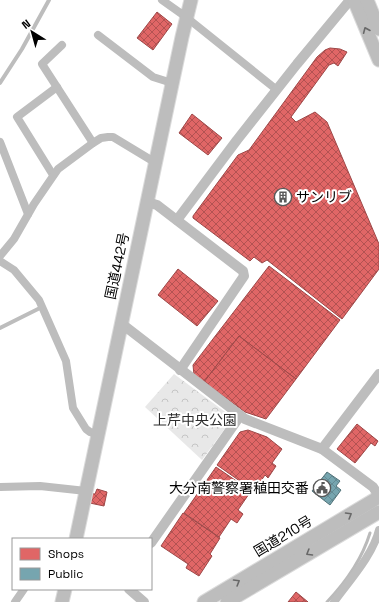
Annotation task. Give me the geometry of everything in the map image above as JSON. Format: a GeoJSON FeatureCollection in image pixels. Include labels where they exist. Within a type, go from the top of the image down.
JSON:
{"type":"FeatureCollection","features":[{"type":"Feature","properties":{"kind":"highway","name":"国道442号"},"geometry":{"type":"LineString","coordinates":[[76,538],[186,17],[191,0]]}},
{"type":"Feature","properties":{"kind":"highway"},"geometry":{"type":"LineString","coordinates":[[354,0],[379,60]]}},
{"type":"Feature","properties":{"kind":"highway"},"geometry":{"type":"LineString","coordinates":[[367,0],[379,29]]}},
{"type":"Feature","properties":{"kind":"highway","name":"国道210号"},"geometry":{"type":"LineString","coordinates":[[204,602],[379,496]]}},
{"type":"Feature","properties":{"kind":"highway","name":"国道210号"},"geometry":{"type":"LineString","coordinates":[[227,602],[379,512]]}},
{"type":"Feature","properties":{"kind":"street"},"geometry":{"type":"LineString","coordinates":[[162,0],[186,17],[277,90]]}},
{"type":"Feature","properties":{"kind":"street"},"geometry":{"type":"LineString","coordinates":[[177,220],[237,140],[350,0]]}},
{"type":"Feature","properties":{"kind":"street"},"geometry":{"type":"LineString","coordinates":[[98,35],[153,77],[172,83]]}},
{"type":"Feature","properties":{"kind":"street"},"geometry":{"type":"LineString","coordinates":[[62,45],[42,64],[93,143]]}},
{"type":"Feature","properties":{"kind":"street"},"geometry":{"type":"LineString","coordinates":[[53,175],[17,117],[57,87]]}},
{"type":"Feature","properties":{"kind":"street"},"geometry":{"type":"LineString","coordinates":[[0,256],[14,239],[53,175],[61,166],[101,138],[113,137],[156,163]]}},
{"type":"Feature","properties":{"kind":"street"},"geometry":{"type":"LineString","coordinates":[[0,142],[28,214]]}},
{"type":"Feature","properties":{"kind":"street"},"geometry":{"type":"LineString","coordinates":[[147,202],[157,205],[240,268],[243,271],[244,276],[180,370]]}},
{"type":"Feature","properties":{"kind":"street"},"geometry":{"type":"LineString","coordinates":[[0,260],[9,266],[36,295],[66,361],[73,408],[86,429],[98,434]]}},
{"type":"Feature","properties":{"kind":"street"},"geometry":{"type":"LineString","coordinates":[[122,324],[240,416],[322,449],[373,487],[379,496]]}},
{"type":"Feature","properties":{"kind":"street"},"geometry":{"type":"LineString","coordinates":[[322,449],[379,374]]}},
{"type":"Feature","properties":{"kind":"street"},"geometry":{"type":"LineString","coordinates":[[152,542],[240,416]]}},
{"type":"Feature","properties":{"kind":"street"},"geometry":{"type":"LineString","coordinates":[[0,487],[40,486],[86,491]]}},
{"type":"Feature","properties":{"kind":"street"},"geometry":{"type":"LineString","coordinates":[[334,602],[358,570],[372,548],[379,530]]}},
{"type":"Feature","properties":{"kind":"street"},"geometry":{"type":"LineString","coordinates":[[15,602],[23,590]]}},
{"type":"Feature","properties":{"kind":"street"},"geometry":{"type":"LineString","coordinates":[[130,590],[144,602]]}},
{"type":"Feature","properties":{"kind":"lane"},"geometry":{"type":"LineString","coordinates":[[0,83],[22,49],[49,0]]}},
{"type":"Feature","properties":{"kind":"lane"},"geometry":{"type":"LineString","coordinates":[[0,328],[42,307]]}},
{"type":"Feature","properties":{"kind":"green space","name":"上芹中央公園"},"geometry":{"type":"Polygon","coordinates":[[[174,374],[228,414],[229,423],[202,460],[145,407],[174,374]]]}},
{"type":"Feature","properties":{"kind":"building: Shops"},"geometry":{"type":"Polygon","coordinates":[[[157,12],[172,24],[153,50],[137,38],[157,12]]]}},
{"type":"Feature","properties":{"kind":"building: Shops","name":"サンリブ"},"geometry":{"type":"Polygon","coordinates":[[[330,48],[340,49],[347,52],[338,66],[334,63],[329,65],[291,117],[296,122],[315,112],[327,122],[379,244],[379,269],[342,319],[267,260],[262,263],[254,257],[250,261],[193,218],[238,155],[249,150],[317,57],[325,50],[330,48]]]}},
{"type":"Feature","properties":{"kind":"building: Shops"},"geometry":{"type":"Polygon","coordinates":[[[192,114],[222,138],[208,155],[179,133],[192,114]]]}},
{"type":"Feature","properties":{"kind":"building: Shops"},"geometry":{"type":"Polygon","coordinates":[[[269,266],[340,320],[296,379],[239,336],[204,382],[194,375],[193,365],[269,266]]]}},
{"type":"Feature","properties":{"kind":"building: Shops"},"geometry":{"type":"Polygon","coordinates":[[[178,269],[218,301],[197,326],[158,295],[178,269]]]}},
{"type":"Feature","properties":{"kind":"building: Shops"},"geometry":{"type":"Polygon","coordinates":[[[239,336],[296,379],[266,419],[245,412],[204,382],[239,336]]]}},
{"type":"Feature","properties":{"kind":"building: Shops"},"geometry":{"type":"Polygon","coordinates":[[[357,424],[378,441],[375,446],[371,443],[355,463],[337,449],[357,424]]]}},
{"type":"Feature","properties":{"kind":"building: Shops"},"geometry":{"type":"Polygon","coordinates":[[[248,430],[267,437],[282,449],[272,463],[276,466],[268,478],[265,475],[254,491],[217,465],[240,432],[248,430]]]}},
{"type":"Feature","properties":{"kind":"building: Shops"},"geometry":{"type":"Polygon","coordinates":[[[216,467],[251,491],[238,510],[243,514],[237,523],[231,519],[219,537],[184,513],[216,467]]]}},
{"type":"Feature","properties":{"kind":"building: Shops"},"geometry":{"type":"Polygon","coordinates":[[[97,489],[107,492],[104,506],[85,502],[86,493],[95,494],[97,489]]]}},
{"type":"Feature","properties":{"kind":"building: Shops"},"geometry":{"type":"Polygon","coordinates":[[[183,513],[220,538],[210,554],[212,556],[199,576],[186,568],[188,564],[161,546],[183,513]]]}},
{"type":"Feature","properties":{"kind":"building: Shops"},"geometry":{"type":"Polygon","coordinates":[[[296,592],[308,602],[288,602],[296,592]]]}},
{"type":"Feature","properties":{"kind":"building: Public"},"geometry":{"type":"Polygon","coordinates":[[[327,472],[340,481],[336,486],[341,490],[330,505],[312,491],[327,472]]]}},
{"type":"Feature","properties":{"kind":"waterway"},"geometry":{"type":"LineString","coordinates":[[327,602],[353,570],[363,552],[370,533]]}},
{"type":"Feature","properties":{"kind":"place","name":"サンリブ"},"geometry":{"type":"Point","coordinates":[283,197]}},
{"type":"Feature","properties":{"kind":"place","name":"大分南警察署稙田交番"},"geometry":{"type":"Point","coordinates":[322,488]}}]}
